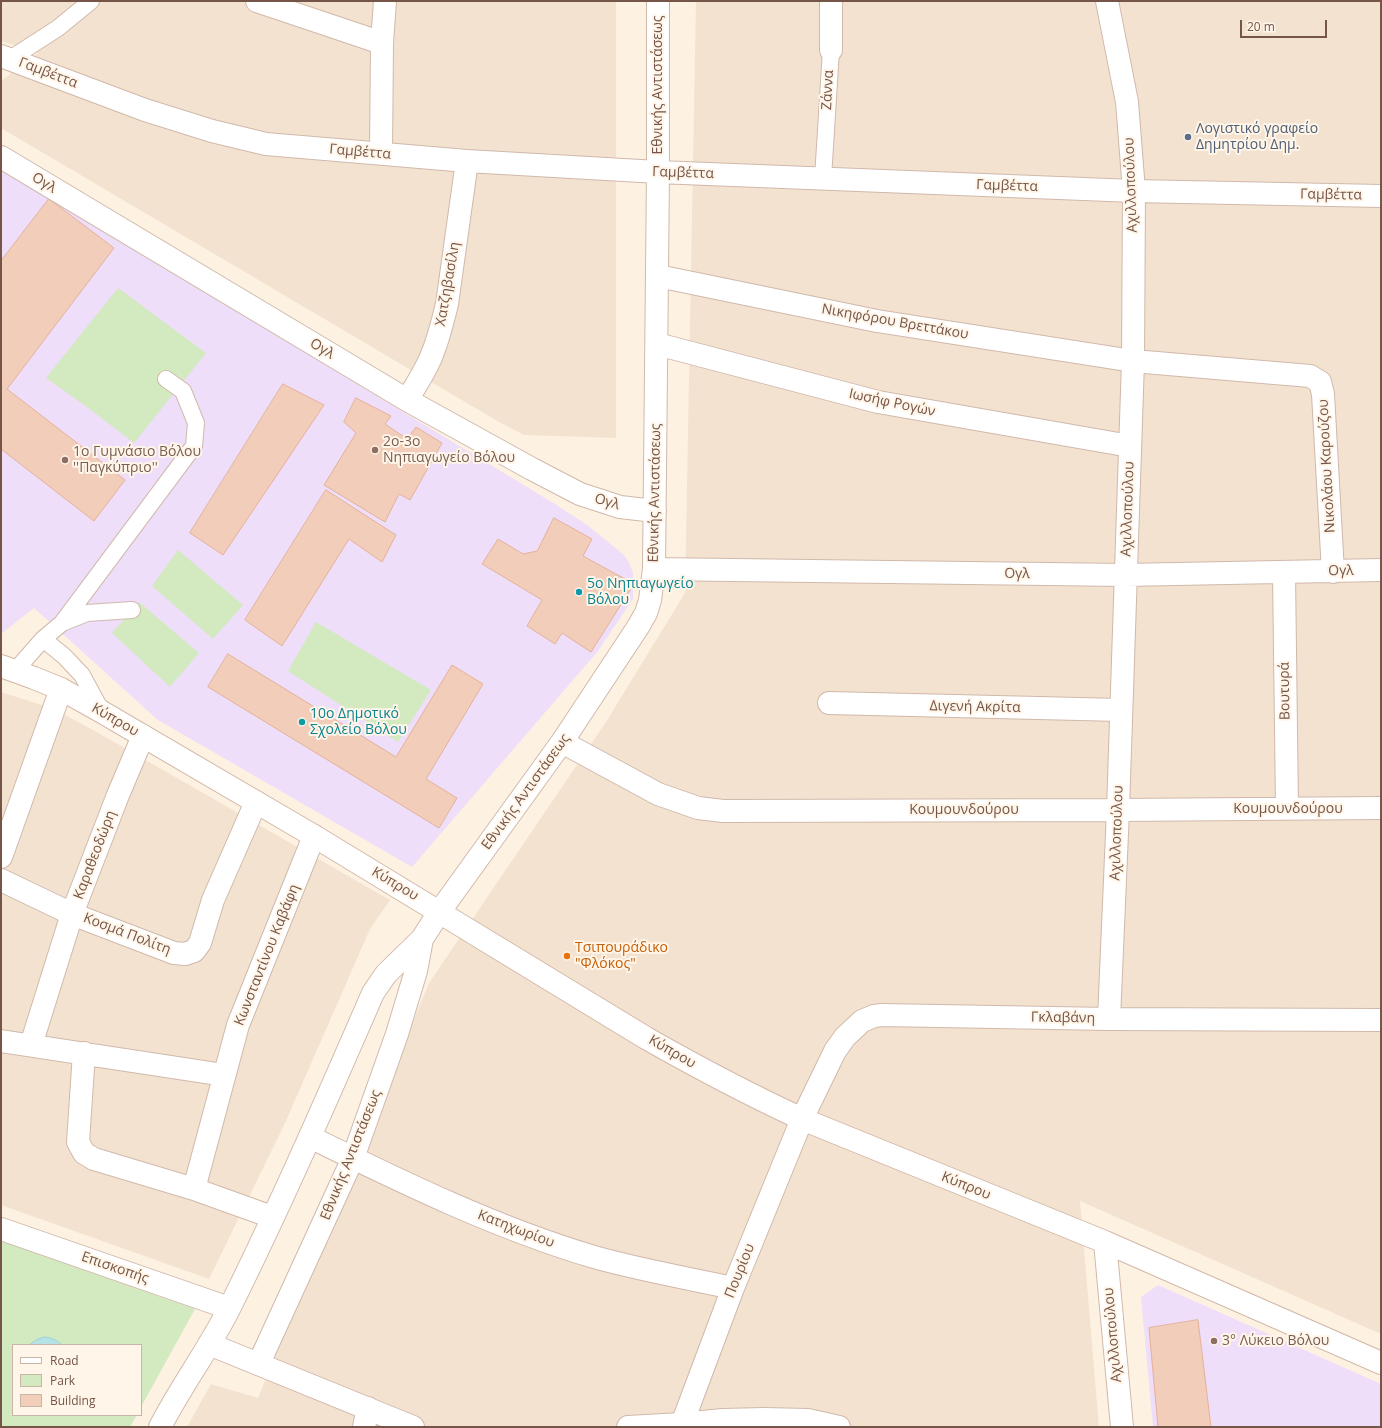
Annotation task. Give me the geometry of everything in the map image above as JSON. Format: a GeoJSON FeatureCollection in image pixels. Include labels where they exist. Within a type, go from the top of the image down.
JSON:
{"type":"FeatureCollection","features":[{"type":"Feature","properties":{"kind":"street"},"geometry":{"type":"LineString","coordinates":[[257,1],[382,43]]}},
{"type":"Feature","properties":{"kind":"street"},"geometry":{"type":"LineString","coordinates":[[381,153],[384,1]]}},
{"type":"Feature","properties":{"kind":"street","name":"Εθνικής Αντιστάσεως"},"geometry":{"type":"LineString","coordinates":[[160,1427],[170,1407],[209,1344],[229,1308],[310,1137],[373,994],[386,974],[422,939],[440,911],[562,742],[621,654],[646,613],[652,590],[654,568],[658,276],[658,1]]}},
{"type":"Feature","properties":{"kind":"street","name":"Ζάννα"},"geometry":{"type":"LineString","coordinates":[[831,1],[831,50]]}},
{"type":"Feature","properties":{"kind":"street","name":"Αχιλλοπούλου"},"geometry":{"type":"LineString","coordinates":[[1107,1],[1127,102],[1134,191],[1133,361],[1125,576],[1122,710],[1109,1019]]}},
{"type":"Feature","properties":{"kind":"street","name":"Γαμβέττα"},"geometry":{"type":"LineString","coordinates":[[4,60],[145,110],[212,131],[266,144],[467,161],[658,172],[1134,191],[1381,196]]}},
{"type":"Feature","properties":{"kind":"street","name":"Ογλ"},"geometry":{"type":"LineString","coordinates":[[1,157],[407,400],[532,469],[580,494],[620,506],[655,512]]}},
{"type":"Feature","properties":{"kind":"street","name":"Χατζηβασίλη"},"geometry":{"type":"LineString","coordinates":[[407,400],[433,353],[442,324],[447,304],[467,161]]}},
{"type":"Feature","properties":{"kind":"street","name":"Νικηφόρου Βρεττάκου"},"geometry":{"type":"LineString","coordinates":[[658,276],[877,321],[1133,361]]}},
{"type":"Feature","properties":{"kind":"street","name":"Ιωσήφ Ρογών"},"geometry":{"type":"LineString","coordinates":[[657,344],[878,402],[1130,446]]}},
{"type":"Feature","properties":{"kind":"street","name":"Νικολάου Καρούζου"},"geometry":{"type":"LineString","coordinates":[[1133,361],[1303,375],[1310,376],[1320,382],[1325,410],[1333,572]]}},
{"type":"Feature","properties":{"kind":"street","name":"Ογλ"},"geometry":{"type":"LineString","coordinates":[[654,568],[1125,576],[1381,570]]}},
{"type":"Feature","properties":{"kind":"street","name":"Βουτυρά"},"geometry":{"type":"LineString","coordinates":[[1284,573],[1287,808]]}},
{"type":"Feature","properties":{"kind":"street","name":"Κύπρου"},"geometry":{"type":"LineString","coordinates":[[8,668],[61,690],[102,712],[440,911],[607,1014],[701,1069],[755,1097],[802,1119],[1105,1242],[1381,1363]]}},
{"type":"Feature","properties":{"kind":"street"},"geometry":{"type":"LineString","coordinates":[[1,858],[61,690]]}},
{"type":"Feature","properties":{"kind":"street","name":"Διγενή Ακρίτα"},"geometry":{"type":"LineString","coordinates":[[830,704],[1122,710]]}},
{"type":"Feature","properties":{"kind":"street","name":"Καραθεοδώρη"},"geometry":{"type":"LineString","coordinates":[[31,1045],[72,914],[118,795],[143,736]]}},
{"type":"Feature","properties":{"kind":"street","name":"Κουμουνδούρου"},"geometry":{"type":"LineString","coordinates":[[562,742],[658,794],[698,808],[723,811],[1381,808]]}},
{"type":"Feature","properties":{"kind":"street","name":"Κοσμά Πολίτη"},"geometry":{"type":"LineString","coordinates":[[1,880],[72,914],[174,953],[185,954],[194,951],[200,943],[213,900],[256,802]]}},
{"type":"Feature","properties":{"kind":"street","name":"Κωνσταντίνου Καβάφη"},"geometry":{"type":"LineString","coordinates":[[194,1189],[238,1025],[314,836]]}},
{"type":"Feature","properties":{"kind":"street","name":"Εθνικής Αντιστάσεως"},"geometry":{"type":"LineString","coordinates":[[259,1363],[353,1158],[397,1034],[416,971],[422,939]]}},
{"type":"Feature","properties":{"kind":"street","name":"Γκλαβάνη"},"geometry":{"type":"LineString","coordinates":[[802,1119],[839,1045],[845,1037],[858,1024],[867,1019],[882,1015],[1109,1019],[1381,1020]]}},
{"type":"Feature","properties":{"kind":"street"},"geometry":{"type":"LineString","coordinates":[[1,1041],[224,1075]]}},
{"type":"Feature","properties":{"kind":"street"},"geometry":{"type":"LineString","coordinates":[[84,1053],[78,1142],[84,1154],[94,1159],[194,1189],[272,1217]]}},
{"type":"Feature","properties":{"kind":"street","name":"Πουρίου"},"geometry":{"type":"LineString","coordinates":[[682,1424],[733,1288],[802,1119]]}},
{"type":"Feature","properties":{"kind":"street","name":"Κατηχωρίου"},"geometry":{"type":"LineString","coordinates":[[310,1137],[483,1217],[562,1246],[602,1258],[733,1288]]}},
{"type":"Feature","properties":{"kind":"street","name":"Επισκοπής"},"geometry":{"type":"LineString","coordinates":[[1,1229],[229,1308]]}},
{"type":"Feature","properties":{"kind":"street","name":"Αχιλλοπούλου"},"geometry":{"type":"LineString","coordinates":[[1105,1242],[1122,1427]]}},
{"type":"Feature","properties":{"kind":"street"},"geometry":{"type":"LineString","coordinates":[[209,1344],[259,1363],[366,1418],[413,1427]]}},
{"type":"Feature","properties":{"kind":"street"},"geometry":{"type":"LineString","coordinates":[[628,1427],[722,1420],[790,1419],[808,1420],[839,1427]]}},
{"type":"Feature","properties":{"kind":"lane"},"geometry":{"type":"LineString","coordinates":[[4,60],[58,28],[91,1]]}},
{"type":"Feature","properties":{"kind":"lane","name":"Ζάννα"},"geometry":{"type":"LineString","coordinates":[[823,178],[831,50]]}},
{"type":"Feature","properties":{"kind":"lane"},"geometry":{"type":"LineString","coordinates":[[8,668],[62,623],[194,446],[196,423],[183,391],[166,379]]}},
{"type":"Feature","properties":{"kind":"lane"},"geometry":{"type":"LineString","coordinates":[[62,623],[87,613],[132,610]]}},
{"type":"Feature","properties":{"kind":"lane"},"geometry":{"type":"LineString","coordinates":[[43,639],[64,656],[82,675],[102,712]]}},
{"type":"Feature","properties":{"kind":"shaded area"},"geometry":{"type":"Polygon","coordinates":[[[1,1],[616,1],[616,438],[524,435],[499,422],[1,128],[1,81],[38,53],[1,41],[1,1]]]}},
{"type":"Feature","properties":{"kind":"shaded area"},"geometry":{"type":"Polygon","coordinates":[[[696,1],[1381,1],[1381,1334],[1080,1201],[1099,1427],[187,1427],[211,1384],[258,1398],[429,983],[606,722],[685,593],[696,1]]]}},
{"type":"Feature","properties":{"kind":"shaded area"},"geometry":{"type":"Polygon","coordinates":[[[1,168],[555,504],[587,525],[624,555],[629,563],[633,573],[633,599],[598,651],[412,867],[158,720],[34,608],[1,634],[1,168]]]}},
{"type":"Feature","properties":{"kind":"shaded area"},"geometry":{"type":"Polygon","coordinates":[[[1,692],[54,709],[390,900],[370,929],[285,1123],[209,1279],[1,1205],[1,692]]]}},
{"type":"Feature","properties":{"kind":"shaded area","name":"3° Λύκειο Βόλου"},"geometry":{"type":"Polygon","coordinates":[[[1158,1285],[1381,1384],[1381,1427],[1153,1427],[1141,1297],[1158,1285]]]}},
{"type":"Feature","properties":{"kind":"green space"},"geometry":{"type":"Polygon","coordinates":[[[118,288],[206,353],[134,443],[46,378],[118,288]]]}},
{"type":"Feature","properties":{"kind":"green space"},"geometry":{"type":"Polygon","coordinates":[[[178,550],[243,605],[213,639],[152,586],[178,550]]]}},
{"type":"Feature","properties":{"kind":"green space"},"geometry":{"type":"Polygon","coordinates":[[[139,602],[199,653],[170,687],[112,633],[139,602]]]}},
{"type":"Feature","properties":{"kind":"green space"},"geometry":{"type":"Polygon","coordinates":[[[316,622],[431,690],[398,742],[288,671],[316,622]]]}},
{"type":"Feature","properties":{"kind":"green space"},"geometry":{"type":"Polygon","coordinates":[[[1,1241],[195,1309],[142,1405],[142,1344],[12,1344],[12,1416],[136,1416],[130,1427],[1,1427],[1,1241]]]}},
{"type":"Feature","properties":{"kind":"water"},"geometry":{"type":"Polygon","coordinates":[[[45,1337],[50,1338],[61,1344],[30,1344],[38,1339],[45,1337]]]}},
{"type":"Feature","properties":{"kind":"building"},"geometry":{"type":"Polygon","coordinates":[[[49,199],[114,248],[7,389],[125,480],[94,521],[1,449],[1,261],[49,199]]]}},
{"type":"Feature","properties":{"kind":"building","name":"1ο Γυμνάσιο Βόλου ''Παγκύπριο''"},"geometry":{"type":"Polygon","coordinates":[[[283,384],[324,405],[223,555],[190,533],[283,384]]]}},
{"type":"Feature","properties":{"kind":"building","name":"2ο-3ο Νηπιαγωγείο Βόλου"},"geometry":{"type":"Polygon","coordinates":[[[356,398],[391,416],[385,424],[407,439],[416,427],[442,443],[410,500],[399,494],[385,522],[324,485],[356,433],[344,422],[356,398]]]}},
{"type":"Feature","properties":{"kind":"building"},"geometry":{"type":"Polygon","coordinates":[[[326,490],[396,535],[382,562],[349,539],[282,646],[245,620],[326,490]]]}},
{"type":"Feature","properties":{"kind":"building","name":"5ο Νηπιαγωγείο Βόλου"},"geometry":{"type":"Polygon","coordinates":[[[554,518],[592,539],[583,556],[634,584],[591,652],[562,633],[555,644],[527,626],[542,600],[482,564],[498,539],[523,554],[537,551],[554,518]]]}},
{"type":"Feature","properties":{"kind":"building","name":"10ο Δημοτικό Σχολείο Βόλου"},"geometry":{"type":"Polygon","coordinates":[[[228,654],[396,757],[452,665],[483,684],[426,779],[457,798],[439,828],[208,687],[228,654]]]}},
{"type":"Feature","properties":{"kind":"building"},"geometry":{"type":"Polygon","coordinates":[[[1198,1320],[1211,1427],[1158,1427],[1149,1328],[1198,1320]]]}},
{"type":"Feature","properties":{"kind":"place","name":"Λογιστικό γραφείο Δημητρίου Δημ."},"geometry":{"type":"Point","coordinates":[1188,137]}},
{"type":"Feature","properties":{"kind":"place","name":"2ο-3ο Νηπιαγωγείο Βόλου"},"geometry":{"type":"Point","coordinates":[375,450]}},
{"type":"Feature","properties":{"kind":"place","name":"1ο Γυμνάσιο Βόλου ''Παγκύπριο''"},"geometry":{"type":"Point","coordinates":[65,460]}},
{"type":"Feature","properties":{"kind":"place","name":"5ο Νηπιαγωγείο Βόλου"},"geometry":{"type":"Point","coordinates":[579,592]}},
{"type":"Feature","properties":{"kind":"place","name":"10ο Δημοτικό Σχολείο Βόλου"},"geometry":{"type":"Point","coordinates":[302,722]}},
{"type":"Feature","properties":{"kind":"place","name":"Τσιπουράδικο \"Φλόκος\""},"geometry":{"type":"Point","coordinates":[567,956]}},
{"type":"Feature","properties":{"kind":"place","name":"3° Λύκειο Βόλου"},"geometry":{"type":"Point","coordinates":[1214,1341]}}]}
